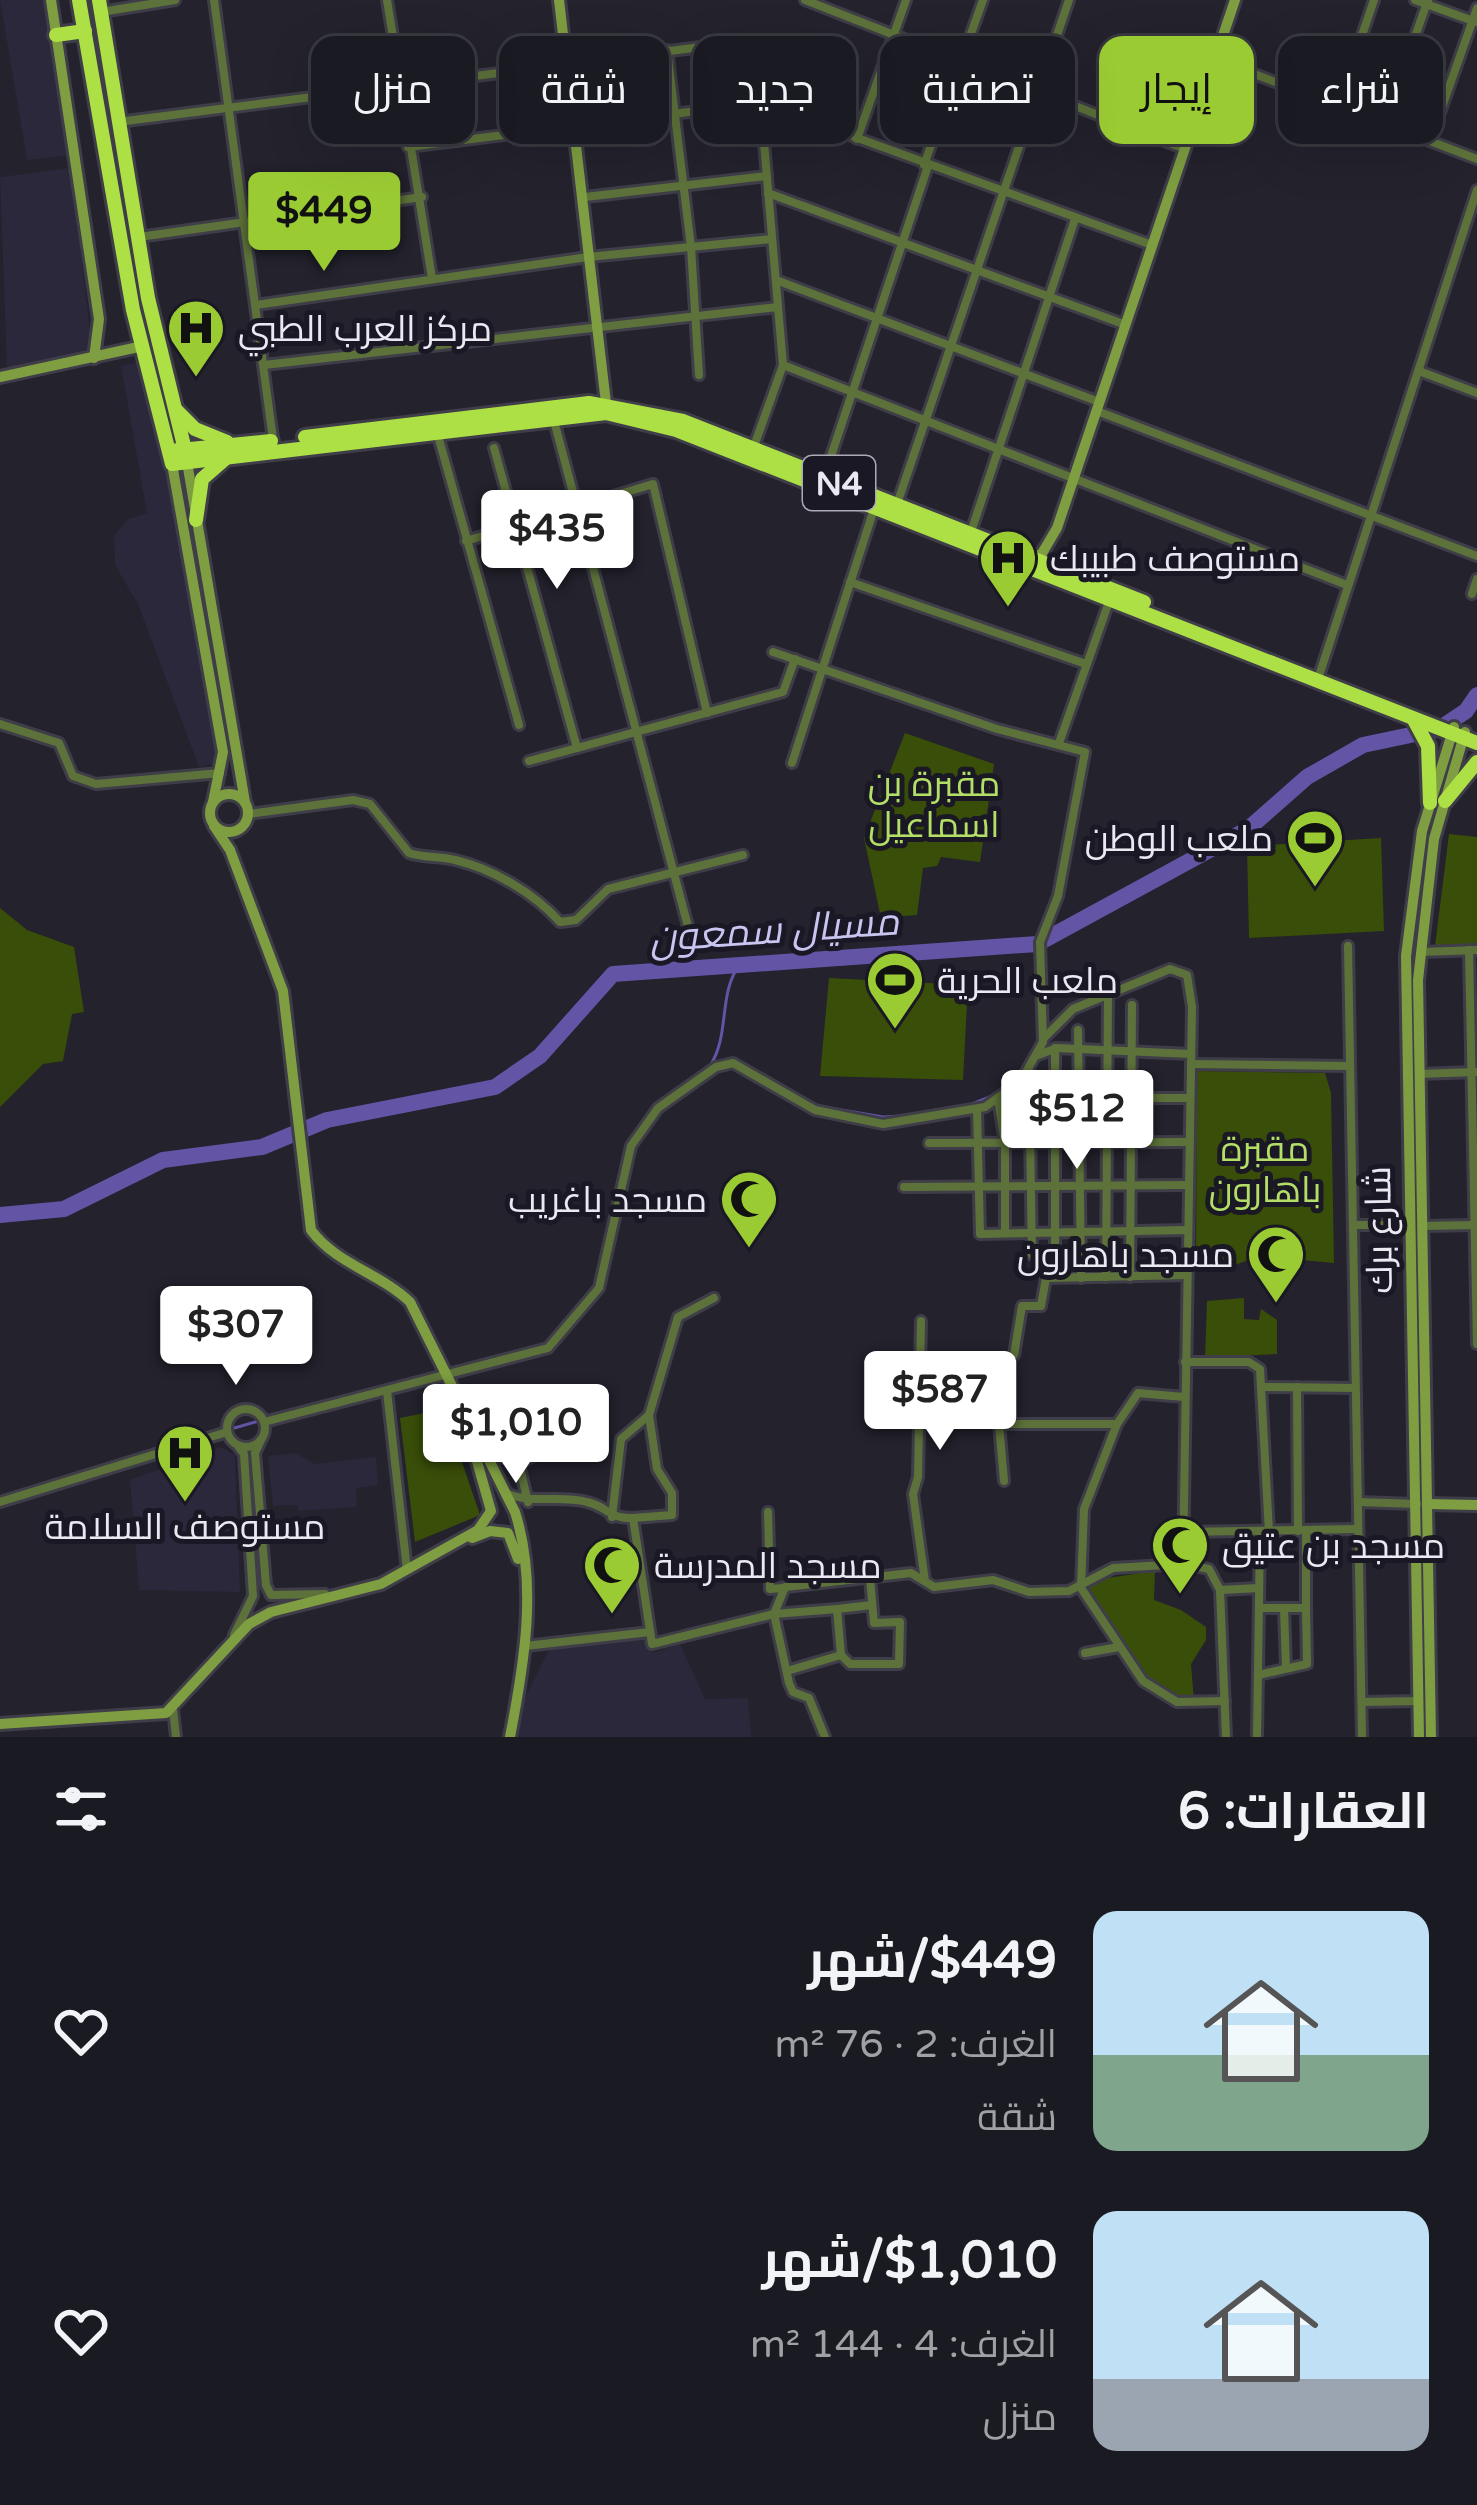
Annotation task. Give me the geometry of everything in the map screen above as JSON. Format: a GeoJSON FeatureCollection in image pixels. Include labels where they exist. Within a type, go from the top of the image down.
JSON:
{"type":"FeatureCollection","features":[{"type":"Feature","properties":{"kind":"highway"},"geometry":{"type":"LineString","coordinates":[[80,0],[104,162],[143,346],[178,457]]}},
{"type":"Feature","properties":{"kind":"highway"},"geometry":{"type":"LineString","coordinates":[[100,6],[136,238],[173,406],[178,457]]}},
{"type":"Feature","properties":{"kind":"highway"},"geometry":{"type":"LineString","coordinates":[[56,35],[85,31]]}},
{"type":"Feature","properties":{"kind":"highway"},"geometry":{"type":"LineString","coordinates":[[104,162],[124,159]]}},
{"type":"Feature","properties":{"kind":"highway","name":"N4"},"geometry":{"type":"LineString","coordinates":[[178,457],[606,403],[683,421],[753,449],[874,509],[1465,735]]}},
{"type":"Feature","properties":{"kind":"highway"},"geometry":{"type":"LineString","coordinates":[[173,406],[195,429],[235,450],[202,479],[196,520]]}},
{"type":"Feature","properties":{"kind":"highway","name":"N4"},"geometry":{"type":"LineString","coordinates":[[235,450],[273,441],[606,413],[676,430],[971,532],[1414,720],[1465,735]]}},
{"type":"Feature","properties":{"kind":"highway"},"geometry":{"type":"LineString","coordinates":[[1414,720],[1428,746],[1437,802]]}},
{"type":"Feature","properties":{"kind":"highway"},"geometry":{"type":"LineString","coordinates":[[1437,802],[1477,762]]}},
{"type":"Feature","properties":{"kind":"main road"},"geometry":{"type":"LineString","coordinates":[[51,0],[98,320],[94,358]]}},
{"type":"Feature","properties":{"kind":"main road"},"geometry":{"type":"LineString","coordinates":[[559,0],[565,36]]}},
{"type":"Feature","properties":{"kind":"main road"},"geometry":{"type":"LineString","coordinates":[[1223,36],[1235,0]]}},
{"type":"Feature","properties":{"kind":"main road"},"geometry":{"type":"LineString","coordinates":[[579,144],[606,403]]}},
{"type":"Feature","properties":{"kind":"main road"},"geometry":{"type":"LineString","coordinates":[[1028,555],[1041,555],[1057,527],[1187,144]]}},
{"type":"Feature","properties":{"kind":"main road"},"geometry":{"type":"LineString","coordinates":[[0,377],[143,346]]}},
{"type":"Feature","properties":{"kind":"main road"},"geometry":{"type":"LineString","coordinates":[[178,457],[196,520],[246,814],[236,872]]}},
{"type":"Feature","properties":{"kind":"main road"},"geometry":{"type":"LineString","coordinates":[[178,457],[218,716],[221,773],[213,802],[214,826],[284,991],[311,1229],[334,1254],[393,1286],[410,1302],[521,1532],[525,1646],[510,1737]]}},
{"type":"Feature","properties":{"kind":"main road"},"geometry":{"type":"LineString","coordinates":[[1057,527],[1060,562],[1076,575]]}},
{"type":"Feature","properties":{"kind":"main road","name":"شارع برك"},"geometry":{"type":"LineString","coordinates":[[1419,1737],[1420,1504],[1406,956],[1437,802],[1465,735]]}},
{"type":"Feature","properties":{"kind":"main road"},"geometry":{"type":"LineString","coordinates":[[213,802],[229,794],[246,814]]}},
{"type":"Feature","properties":{"kind":"main road","name":"شارع برك"},"geometry":{"type":"LineString","coordinates":[[1415,1225],[1419,952],[1437,802]]}},
{"type":"Feature","properties":{"kind":"main road"},"geometry":{"type":"LineString","coordinates":[[214,826],[232,832],[246,814]]}},
{"type":"Feature","properties":{"kind":"main road"},"geometry":{"type":"LineString","coordinates":[[0,1724],[155,1716],[173,1709],[230,1640],[271,1612],[356,1591],[407,1570],[478,1530],[490,1511],[460,1401]]}},
{"type":"Feature","properties":{"kind":"main road"},"geometry":{"type":"LineString","coordinates":[[1420,1504],[1477,1504]]}},
{"type":"Feature","properties":{"kind":"main road","name":"شارع برك"},"geometry":{"type":"LineString","coordinates":[[1420,1504],[1431,1737]]}},
{"type":"Feature","properties":{"kind":"main road"},"geometry":{"type":"LineString","coordinates":[[446,1548],[490,1532],[508,1533],[524,1580]]}},
{"type":"Feature","properties":{"kind":"street"},"geometry":{"type":"LineString","coordinates":[[100,6],[175,0]]}},
{"type":"Feature","properties":{"kind":"street"},"geometry":{"type":"LineString","coordinates":[[214,0],[273,441]]}},
{"type":"Feature","properties":{"kind":"street"},"geometry":{"type":"LineString","coordinates":[[387,0],[393,36]]}},
{"type":"Feature","properties":{"kind":"street"},"geometry":{"type":"LineString","coordinates":[[805,0],[894,35]]}},
{"type":"Feature","properties":{"kind":"street"},"geometry":{"type":"LineString","coordinates":[[906,0],[857,139],[1153,245]]}},
{"type":"Feature","properties":{"kind":"street"},"geometry":{"type":"LineString","coordinates":[[970,36],[983,0]]}},
{"type":"Feature","properties":{"kind":"street"},"geometry":{"type":"LineString","coordinates":[[1056,36],[1069,0]]}},
{"type":"Feature","properties":{"kind":"street"},"geometry":{"type":"LineString","coordinates":[[1362,36],[1375,0]]}},
{"type":"Feature","properties":{"kind":"street"},"geometry":{"type":"LineString","coordinates":[[1415,0],[1475,22]]}},
{"type":"Feature","properties":{"kind":"street"},"geometry":{"type":"LineString","coordinates":[[1415,36],[1427,2]]}},
{"type":"Feature","properties":{"kind":"street"},"geometry":{"type":"LineString","coordinates":[[1443,107],[1477,8]]}},
{"type":"Feature","properties":{"kind":"street"},"geometry":{"type":"LineString","coordinates":[[669,71],[691,247],[699,375]]}},
{"type":"Feature","properties":{"kind":"street"},"geometry":{"type":"LineString","coordinates":[[118,122],[311,96]]}},
{"type":"Feature","properties":{"kind":"street"},"geometry":{"type":"LineString","coordinates":[[1075,107],[1185,149]]}},
{"type":"Feature","properties":{"kind":"street"},"geometry":{"type":"LineString","coordinates":[[669,113],[693,111]]}},
{"type":"Feature","properties":{"kind":"street"},"geometry":{"type":"LineString","coordinates":[[408,147],[499,135]]}},
{"type":"Feature","properties":{"kind":"street"},"geometry":{"type":"LineString","coordinates":[[408,144],[422,197],[432,278]]}},
{"type":"Feature","properties":{"kind":"street"},"geometry":{"type":"LineString","coordinates":[[753,449],[783,365],[764,144]]}},
{"type":"Feature","properties":{"kind":"street"},"geometry":{"type":"LineString","coordinates":[[822,482],[933,144]]}},
{"type":"Feature","properties":{"kind":"street"},"geometry":{"type":"LineString","coordinates":[[897,506],[1020,144]]}},
{"type":"Feature","properties":{"kind":"street"},"geometry":{"type":"LineString","coordinates":[[1438,144],[1477,159]]}},
{"type":"Feature","properties":{"kind":"street"},"geometry":{"type":"LineString","coordinates":[[585,197],[767,176]]}},
{"type":"Feature","properties":{"kind":"street"},"geometry":{"type":"LineString","coordinates":[[1319,678],[1477,190]]}},
{"type":"Feature","properties":{"kind":"street"},"geometry":{"type":"LineString","coordinates":[[769,193],[1126,325]]}},
{"type":"Feature","properties":{"kind":"street"},"geometry":{"type":"LineString","coordinates":[[136,238],[422,197]]}},
{"type":"Feature","properties":{"kind":"street"},"geometry":{"type":"LineString","coordinates":[[971,532],[1075,219]]}},
{"type":"Feature","properties":{"kind":"street"},"geometry":{"type":"LineString","coordinates":[[256,305],[588,257],[772,239]]}},
{"type":"Feature","properties":{"kind":"street"},"geometry":{"type":"LineString","coordinates":[[776,280],[1477,556]]}},
{"type":"Feature","properties":{"kind":"street"},"geometry":{"type":"LineString","coordinates":[[264,365],[778,307]]}},
{"type":"Feature","properties":{"kind":"street"},"geometry":{"type":"LineString","coordinates":[[783,365],[1347,585]]}},
{"type":"Feature","properties":{"kind":"street"},"geometry":{"type":"LineString","coordinates":[[1419,371],[1477,393]]}},
{"type":"Feature","properties":{"kind":"street"},"geometry":{"type":"LineString","coordinates":[[553,417],[694,949]]}},
{"type":"Feature","properties":{"kind":"street"},"geometry":{"type":"LineString","coordinates":[[434,425],[520,725]]}},
{"type":"Feature","properties":{"kind":"street"},"geometry":{"type":"LineString","coordinates":[[494,448],[577,748]]}},
{"type":"Feature","properties":{"kind":"street"},"geometry":{"type":"LineString","coordinates":[[466,541],[653,484],[707,713]]}},
{"type":"Feature","properties":{"kind":"street"},"geometry":{"type":"LineString","coordinates":[[792,763],[874,509]]}},
{"type":"Feature","properties":{"kind":"street"},"geometry":{"type":"LineString","coordinates":[[1472,594],[1477,579]]}},
{"type":"Feature","properties":{"kind":"street"},"geometry":{"type":"LineString","coordinates":[[850,583],[1086,664]]}},
{"type":"Feature","properties":{"kind":"street"},"geometry":{"type":"LineString","coordinates":[[1059,743],[1110,599]]}},
{"type":"Feature","properties":{"kind":"street"},"geometry":{"type":"LineString","coordinates":[[773,652],[997,729],[1080,748],[1087,759],[1058,896],[1040,942],[1043,1039]]}},
{"type":"Feature","properties":{"kind":"street"},"geometry":{"type":"LineString","coordinates":[[529,761],[783,692],[795,659]]}},
{"type":"Feature","properties":{"kind":"street"},"geometry":{"type":"LineString","coordinates":[[0,724],[58,743],[73,776],[97,784],[221,773]]}},
{"type":"Feature","properties":{"kind":"street"},"geometry":{"type":"LineString","coordinates":[[246,814],[353,800],[370,804],[409,853],[464,862],[521,888],[539,898],[560,922],[576,920],[608,889],[743,855]]}},
{"type":"Feature","properties":{"kind":"street"},"geometry":{"type":"LineString","coordinates":[[1348,946],[1362,1737]]}},
{"type":"Feature","properties":{"kind":"street"},"geometry":{"type":"LineString","coordinates":[[1419,952],[1473,950],[1477,1344]]}},
{"type":"Feature","properties":{"kind":"street"},"geometry":{"type":"LineString","coordinates":[[264,1422],[542,1353],[598,1288],[631,1146],[658,1108],[716,1067],[733,1063],[815,1110],[883,1124],[977,1109],[1022,1081],[1043,1039],[1073,1010],[1171,969],[1187,975],[1191,1059],[1183,1564]]}},
{"type":"Feature","properties":{"kind":"street"},"geometry":{"type":"LineString","coordinates":[[1106,1277],[1108,993]]}},
{"type":"Feature","properties":{"kind":"street"},"geometry":{"type":"LineString","coordinates":[[1130,1276],[1132,1005]]}},
{"type":"Feature","properties":{"kind":"street"},"geometry":{"type":"LineString","coordinates":[[1078,1030],[1081,1278]]}},
{"type":"Feature","properties":{"kind":"street"},"geometry":{"type":"LineString","coordinates":[[1035,1056],[1055,1048],[1350,1066]]}},
{"type":"Feature","properties":{"kind":"street"},"geometry":{"type":"LineString","coordinates":[[1004,1480],[996,1390],[1006,1361],[1014,1355],[1022,1306],[1041,1306],[1046,1278],[1055,1266],[1055,1048]]}},
{"type":"Feature","properties":{"kind":"street"},"geometry":{"type":"LineString","coordinates":[[1029,1067],[1032,1255]]}},
{"type":"Feature","properties":{"kind":"street"},"geometry":{"type":"LineString","coordinates":[[1419,1074],[1474,1072]]}},
{"type":"Feature","properties":{"kind":"street"},"geometry":{"type":"LineString","coordinates":[[998,1098],[1190,1098]]}},
{"type":"Feature","properties":{"kind":"street"},"geometry":{"type":"LineString","coordinates":[[998,1098],[1006,1143],[1006,1234]]}},
{"type":"Feature","properties":{"kind":"street"},"geometry":{"type":"LineString","coordinates":[[977,1109],[980,1234],[1188,1230]]}},
{"type":"Feature","properties":{"kind":"street"},"geometry":{"type":"LineString","coordinates":[[928,1143],[1190,1142]]}},
{"type":"Feature","properties":{"kind":"street"},"geometry":{"type":"LineString","coordinates":[[904,1186],[1189,1185]]}},
{"type":"Feature","properties":{"kind":"street"},"geometry":{"type":"LineString","coordinates":[[1353,1225],[1476,1225]]}},
{"type":"Feature","properties":{"kind":"street"},"geometry":{"type":"LineString","coordinates":[[1046,1278],[1187,1276]]}},
{"type":"Feature","properties":{"kind":"street"},"geometry":{"type":"LineString","coordinates":[[506,1494],[528,1502],[583,1500],[612,1518],[672,1514],[672,1492],[657,1469],[650,1414],[678,1317],[714,1298]]}},
{"type":"Feature","properties":{"kind":"street"},"geometry":{"type":"LineString","coordinates":[[921,1321],[918,1477],[913,1494],[925,1582]]}},
{"type":"Feature","properties":{"kind":"street"},"geometry":{"type":"LineString","coordinates":[[1185,1362],[1249,1362],[1260,1369],[1264,1387],[1265,1532],[1259,1588],[1257,1737]]}},
{"type":"Feature","properties":{"kind":"street"},"geometry":{"type":"LineString","coordinates":[[1264,1387],[1355,1388]]}},
{"type":"Feature","properties":{"kind":"street"},"geometry":{"type":"LineString","coordinates":[[1258,1675],[1279,1674],[1286,1667],[1307,1664],[1297,1388]]}},
{"type":"Feature","properties":{"kind":"street"},"geometry":{"type":"LineString","coordinates":[[918,1404],[996,1390]]}},
{"type":"Feature","properties":{"kind":"street"},"geometry":{"type":"LineString","coordinates":[[387,1391],[407,1570]]}},
{"type":"Feature","properties":{"kind":"street"},"geometry":{"type":"LineString","coordinates":[[1184,1397],[1138,1393],[1117,1424],[1084,1509],[1081,1588],[1143,1681],[1177,1702],[1225,1701]]}},
{"type":"Feature","properties":{"kind":"street"},"geometry":{"type":"LineString","coordinates":[[0,1502],[227,1432],[238,1410],[251,1409],[264,1422]]}},
{"type":"Feature","properties":{"kind":"street"},"geometry":{"type":"LineString","coordinates":[[612,1518],[621,1439],[650,1414]]}},
{"type":"Feature","properties":{"kind":"street"},"geometry":{"type":"LineString","coordinates":[[264,1422],[255,1453],[271,1595],[356,1591]]}},
{"type":"Feature","properties":{"kind":"street"},"geometry":{"type":"LineString","coordinates":[[1000,1424],[1117,1424]]}},
{"type":"Feature","properties":{"kind":"street"},"geometry":{"type":"LineString","coordinates":[[227,1432],[244,1454],[254,1596],[230,1640]]}},
{"type":"Feature","properties":{"kind":"street"},"geometry":{"type":"LineString","coordinates":[[238,1446],[261,1440]]}},
{"type":"Feature","properties":{"kind":"street"},"geometry":{"type":"LineString","coordinates":[[484,1450],[519,1464]]}},
{"type":"Feature","properties":{"kind":"street"},"geometry":{"type":"LineString","coordinates":[[519,1464],[544,1450]]}},
{"type":"Feature","properties":{"kind":"street"},"geometry":{"type":"LineString","coordinates":[[519,1464],[528,1502]]}},
{"type":"Feature","properties":{"kind":"street"},"geometry":{"type":"LineString","coordinates":[[1358,1502],[1420,1504]]}},
{"type":"Feature","properties":{"kind":"street"},"geometry":{"type":"LineString","coordinates":[[768,1512],[770,1589],[911,1573],[934,1587],[993,1580],[1029,1592],[1081,1588],[1113,1568],[1183,1564],[1209,1569],[1220,1590],[1226,1737]]}},
{"type":"Feature","properties":{"kind":"street"},"geometry":{"type":"LineString","coordinates":[[633,1518],[652,1644],[774,1614],[872,1605]]}},
{"type":"Feature","properties":{"kind":"street"},"geometry":{"type":"LineString","coordinates":[[1182,1532],[1358,1529]]}},
{"type":"Feature","properties":{"kind":"street"},"geometry":{"type":"LineString","coordinates":[[837,1609],[842,1655],[850,1664],[898,1664],[900,1622],[874,1623],[870,1578]]}},
{"type":"Feature","properties":{"kind":"street"},"geometry":{"type":"LineString","coordinates":[[785,1588],[774,1614],[787,1671],[793,1692],[809,1698],[825,1737]]}},
{"type":"Feature","properties":{"kind":"street"},"geometry":{"type":"LineString","coordinates":[[1220,1590],[1259,1588]]}},
{"type":"Feature","properties":{"kind":"street"},"geometry":{"type":"LineString","coordinates":[[1259,1608],[1306,1608]]}},
{"type":"Feature","properties":{"kind":"street"},"geometry":{"type":"LineString","coordinates":[[1284,1609],[1286,1667]]}},
{"type":"Feature","properties":{"kind":"street"},"geometry":{"type":"LineString","coordinates":[[525,1646],[650,1632]]}},
{"type":"Feature","properties":{"kind":"street"},"geometry":{"type":"LineString","coordinates":[[1084,1653],[1119,1647]]}},
{"type":"Feature","properties":{"kind":"street"},"geometry":{"type":"LineString","coordinates":[[787,1671],[842,1655]]}},
{"type":"Feature","properties":{"kind":"street"},"geometry":{"type":"LineString","coordinates":[[1362,1702],[1418,1701]]}},
{"type":"Feature","properties":{"kind":"street"},"geometry":{"type":"LineString","coordinates":[[173,1709],[176,1737]]}},
{"type":"Feature","properties":{"kind":"shaded area"},"geometry":{"type":"Polygon","coordinates":[[[0,0],[46,0],[74,155],[27,160],[0,0]]]}},
{"type":"Feature","properties":{"kind":"shaded area"},"geometry":{"type":"Polygon","coordinates":[[[71,168],[92,348],[7,370],[0,177],[71,168]]]}},
{"type":"Feature","properties":{"kind":"shaded area"},"geometry":{"type":"Polygon","coordinates":[[[146,360],[218,763],[199,767],[138,604],[115,565],[114,536],[128,519],[147,513],[121,366],[146,360]]]}},
{"type":"Feature","properties":{"kind":"shaded area","name":"مستوصف السلامة"},"geometry":{"type":"Polygon","coordinates":[[[221,1447],[235,1455],[240,1592],[139,1590],[130,1480],[221,1447]]]}},
{"type":"Feature","properties":{"kind":"shaded area"},"geometry":{"type":"Polygon","coordinates":[[[295,1453],[315,1464],[376,1457],[378,1485],[356,1488],[357,1507],[299,1511],[297,1505],[273,1506],[268,1456],[295,1453]]]}},
{"type":"Feature","properties":{"kind":"shaded area"},"geometry":{"type":"Polygon","coordinates":[[[643,1637],[653,1653],[680,1644],[705,1699],[748,1698],[751,1737],[516,1737],[523,1701],[549,1650],[643,1637]]]}},
{"type":"Feature","properties":{"kind":"green space","name":"مقبرة بن اسماعيل"},"geometry":{"type":"Polygon","coordinates":[[[905,733],[994,764],[980,862],[941,857],[937,866],[923,868],[917,915],[881,918],[864,838],[905,733]]]}},
{"type":"Feature","properties":{"kind":"green space"},"geometry":{"type":"Polygon","coordinates":[[[1449,834],[1477,837],[1477,946],[1435,946],[1449,834]]]}},
{"type":"Feature","properties":{"kind":"green space","name":"ملعب الوطن"},"geometry":{"type":"Polygon","coordinates":[[[1381,838],[1384,931],[1249,938],[1247,846],[1381,838]]]}},
{"type":"Feature","properties":{"kind":"green space"},"geometry":{"type":"Polygon","coordinates":[[[0,908],[27,930],[74,947],[84,1012],[72,1014],[63,1061],[43,1064],[0,1107],[0,908]]]}},
{"type":"Feature","properties":{"kind":"green space","name":"ملعب الحرية"},"geometry":{"type":"Polygon","coordinates":[[[829,978],[968,985],[963,1080],[820,1076],[829,978]]]}},
{"type":"Feature","properties":{"kind":"green space","name":"مقبرة باهارون"},"geometry":{"type":"Polygon","coordinates":[[[1197,1071],[1325,1073],[1331,1093],[1334,1263],[1260,1256],[1229,1267],[1196,1267],[1197,1071]]]}},
{"type":"Feature","properties":{"kind":"green space","name":"مقبرة باهارون"},"geometry":{"type":"Polygon","coordinates":[[[1244,1298],[1244,1319],[1259,1320],[1261,1309],[1277,1320],[1277,1354],[1205,1358],[1207,1301],[1244,1298]]]}},
{"type":"Feature","properties":{"kind":"green space"},"geometry":{"type":"Polygon","coordinates":[[[444,1409],[480,1515],[415,1542],[400,1418],[444,1409]]]}},
{"type":"Feature","properties":{"kind":"green space"},"geometry":{"type":"Polygon","coordinates":[[[1155,1571],[1154,1600],[1206,1627],[1206,1640],[1191,1664],[1194,1701],[1176,1698],[1146,1679],[1090,1602],[1088,1588],[1107,1578],[1155,1571]]]}},
{"type":"Feature","properties":{"kind":"waterway","name":"مسيال سمعون"},"geometry":{"type":"LineString","coordinates":[[0,1215],[64,1209],[163,1160],[262,1147],[327,1120],[495,1087],[540,1056],[613,974],[1037,944],[1248,829],[1307,777],[1363,745],[1439,729],[1466,711],[1477,695]]}},
{"type":"Feature","properties":{"kind":"waterway"},"geometry":{"type":"LineString","coordinates":[[710,1066],[720,1040],[729,987],[741,962]]}},
{"type":"Feature","properties":{"kind":"waterway"},"geometry":{"type":"LineString","coordinates":[[766,1078],[818,1106],[883,1117],[917,1115]]}},
{"type":"Feature","properties":{"kind":"waterway"},"geometry":{"type":"LineString","coordinates":[[967,1106],[997,1094]]}},
{"type":"Feature","properties":{"kind":"waterway"},"geometry":{"type":"LineString","coordinates":[[582,1303],[597,1281]]}},
{"type":"Feature","properties":{"kind":"waterway"},"geometry":{"type":"LineString","coordinates":[[231,1429],[262,1420]]}},
{"type":"Feature","properties":{"kind":"place","name":"مركز العرب الطبي"},"geometry":{"type":"Point","coordinates":[196,379]}},
{"type":"Feature","properties":{"kind":"place","name":"مستوصف طبيبك"},"geometry":{"type":"Point","coordinates":[1008,609]}},
{"type":"Feature","properties":{"kind":"place","name":"ملعب الوطن"},"geometry":{"type":"Point","coordinates":[1315,889]}},
{"type":"Feature","properties":{"kind":"place","name":"ملعب الحرية"},"geometry":{"type":"Point","coordinates":[895,1031]}},
{"type":"Feature","properties":{"kind":"place","name":"مسجد باغريب"},"geometry":{"type":"Point","coordinates":[749,1250]}},
{"type":"Feature","properties":{"kind":"place","name":"مسجد باهارون"},"geometry":{"type":"Point","coordinates":[1276,1305]}},
{"type":"Feature","properties":{"kind":"place","name":"مستوصف السلامة"},"geometry":{"type":"Point","coordinates":[185,1504]}},
{"type":"Feature","properties":{"kind":"place","name":"مسجد بن عتيق"},"geometry":{"type":"Point","coordinates":[1180,1596]}},
{"type":"Feature","properties":{"kind":"place","name":"مسجد المدرسة"},"geometry":{"type":"Point","coordinates":[612,1616]}}]}
